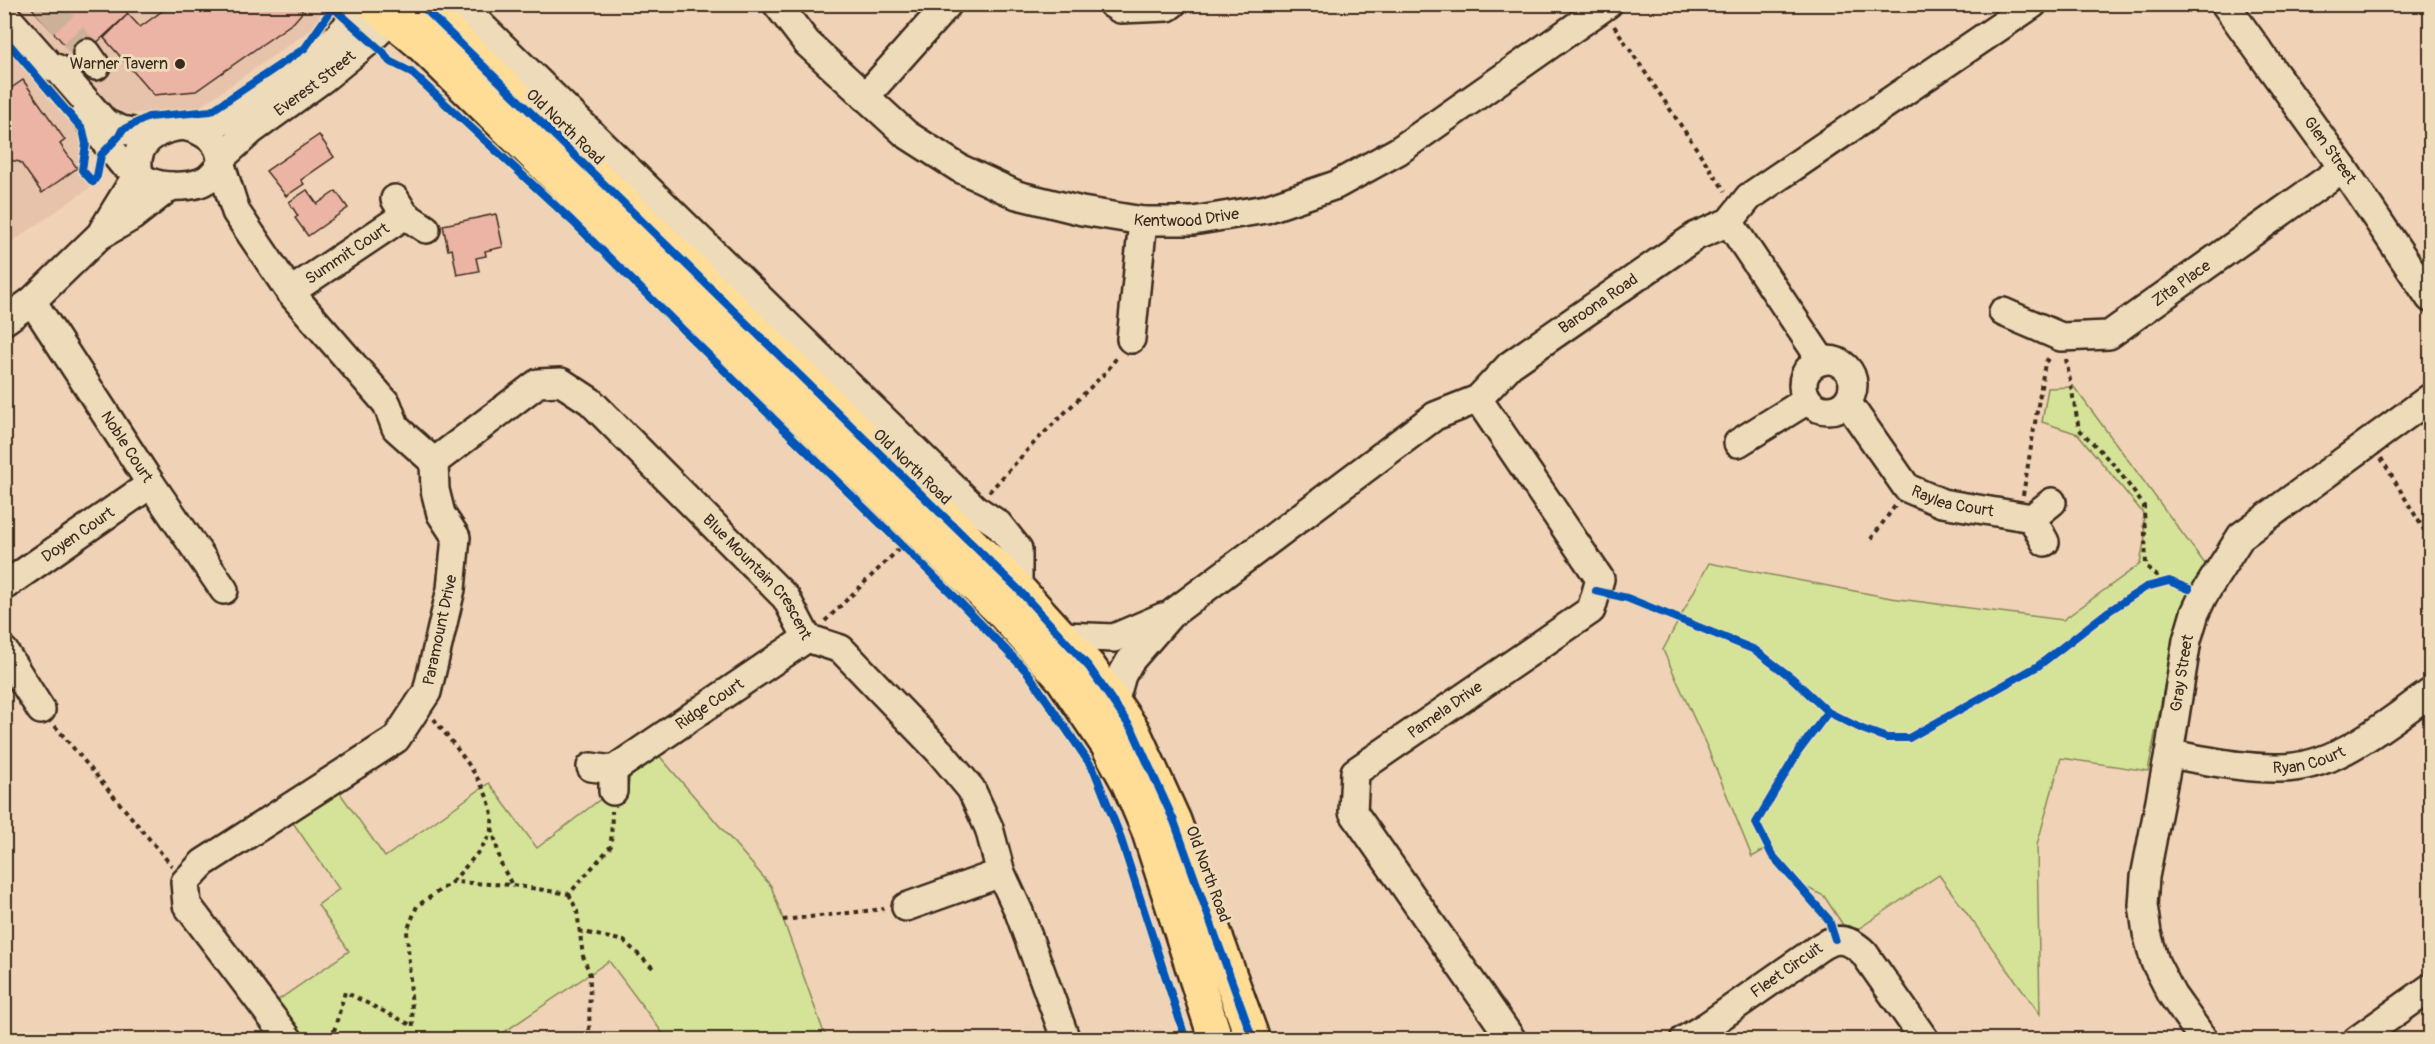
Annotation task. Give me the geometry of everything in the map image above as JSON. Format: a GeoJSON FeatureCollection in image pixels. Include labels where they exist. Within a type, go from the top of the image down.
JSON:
{"type":"FeatureCollection","features":[{"type":"Feature","properties":{"kind":"main road","name":"Old North Road"},"geometry":{"type":"LineString","coordinates":[[420,4],[1018,589],[1089,667],[1133,731],[1174,821],[1253,1040]]}},
{"type":"Feature","properties":{"kind":"main road"},"geometry":{"type":"LineString","coordinates":[[385,8],[1002,612],[1063,679],[1107,744],[1128,782],[1148,829],[1216,1040]]}},
{"type":"Feature","properties":{"kind":"street","name":"Old North Road"},"geometry":{"type":"LineString","coordinates":[[459,4],[974,508],[998,524],[1018,549],[1018,589]]}},
{"type":"Feature","properties":{"kind":"street","name":"Kentwood Drive"},"geometry":{"type":"LineString","coordinates":[[777,4],[807,43],[865,97],[915,140],[959,168],[1017,195],[1082,211],[1143,221],[1193,221],[1266,209],[1335,185],[1398,151],[1605,6]]}},
{"type":"Feature","properties":{"kind":"street"},"geometry":{"type":"LineString","coordinates":[[865,97],[948,4]]}},
{"type":"Feature","properties":{"kind":"street"},"geometry":{"type":"LineString","coordinates":[[1112,4],[1120,9],[1168,7],[1172,4]]}},
{"type":"Feature","properties":{"kind":"street","name":"Baroona Road"},"geometry":{"type":"LineString","coordinates":[[1114,703],[1122,675],[1130,661],[1170,615],[1435,416],[1478,399],[1510,365],[1696,236],[1733,215],[1749,197],[2033,4]]}},
{"type":"Feature","properties":{"kind":"street","name":"Glen Street"},"geometry":{"type":"LineString","coordinates":[[2225,4],[2343,168],[2430,298]]}},
{"type":"Feature","properties":{"kind":"street","name":"Everest Street"},"geometry":{"type":"LineString","coordinates":[[202,132],[238,113],[385,8]]}},
{"type":"Feature","properties":{"kind":"street","name":"Everest Street"},"geometry":{"type":"LineString","coordinates":[[199,183],[204,181],[252,130],[324,78],[369,41],[385,8]]}},
{"type":"Feature","properties":{"kind":"street"},"geometry":{"type":"LineString","coordinates":[[4,14],[50,66],[58,69],[105,123],[122,130],[154,135]]}},
{"type":"Feature","properties":{"kind":"street"},"geometry":{"type":"LineString","coordinates":[[50,66],[50,75],[98,130],[122,163],[138,171],[156,185],[199,183],[236,213],[290,292],[387,404],[396,428],[434,462]]}},
{"type":"Feature","properties":{"kind":"street"},"geometry":{"type":"LineString","coordinates":[[99,236],[138,171],[140,151],[148,139],[165,129],[183,126],[202,132],[217,144],[236,213]]}},
{"type":"Feature","properties":{"kind":"street","name":"Zita Place"},"geometry":{"type":"LineString","coordinates":[[2003,312],[2061,337],[2109,335],[2343,168]]}},
{"type":"Feature","properties":{"kind":"street"},"geometry":{"type":"LineString","coordinates":[[4,321],[32,301],[99,236],[133,216],[171,186]]}},
{"type":"Feature","properties":{"kind":"street","name":"Summit Court"},"geometry":{"type":"LineString","coordinates":[[290,292],[409,214]]}},
{"type":"Feature","properties":{"kind":"street"},"geometry":{"type":"LineString","coordinates":[[1733,215],[1822,361]]}},
{"type":"Feature","properties":{"kind":"street"},"geometry":{"type":"LineString","coordinates":[[1131,339],[1143,221]]}},
{"type":"Feature","properties":{"kind":"street","name":"Noble Court"},"geometry":{"type":"LineString","coordinates":[[32,301],[151,484],[224,590]]}},
{"type":"Feature","properties":{"kind":"street"},"geometry":{"type":"LineString","coordinates":[[1833,359],[1850,370],[1855,390],[1844,407],[1823,412],[1806,401],[1802,381],[1813,364],[1833,359]]}},
{"type":"Feature","properties":{"kind":"street","name":"Blue Mountain Crescent"},"geometry":{"type":"LineString","coordinates":[[434,462],[538,383],[561,382],[590,401],[786,598],[807,638],[841,649],[946,759],[971,789],[988,828],[1001,873],[1019,912],[1066,1040]]}},
{"type":"Feature","properties":{"kind":"street","name":"Gray Street"},"geometry":{"type":"LineString","coordinates":[[2204,1040],[2172,994],[2155,962],[2144,914],[2145,877],[2169,754],[2187,640],[2195,613],[2203,596],[2241,536],[2430,398]]}},
{"type":"Feature","properties":{"kind":"street"},"geometry":{"type":"LineString","coordinates":[[1478,399],[1600,579],[1596,591]]}},
{"type":"Feature","properties":{"kind":"street"},"geometry":{"type":"LineString","coordinates":[[1738,443],[1806,401]]}},
{"type":"Feature","properties":{"kind":"street","name":"Raylea Court"},"geometry":{"type":"LineString","coordinates":[[1847,402],[1907,489],[1942,503],[2035,513]]}},
{"type":"Feature","properties":{"kind":"street","name":"Paramount Drive"},"geometry":{"type":"LineString","coordinates":[[185,882],[203,863],[396,739],[427,692],[451,589],[456,537],[441,514],[435,490],[434,462]]}},
{"type":"Feature","properties":{"kind":"street","name":"Doyen Court"},"geometry":{"type":"LineString","coordinates":[[4,586],[151,484]]}},
{"type":"Feature","properties":{"kind":"street"},"geometry":{"type":"LineString","coordinates":[[2035,513],[2045,542]]}},
{"type":"Feature","properties":{"kind":"street","name":"Pamela Drive"},"geometry":{"type":"LineString","coordinates":[[1512,1040],[1353,812],[1355,772],[1590,610],[1596,591]]}},
{"type":"Feature","properties":{"kind":"street","name":"Baroona Road"},"geometry":{"type":"LineString","coordinates":[[1063,636],[1114,638],[1170,615]]}},
{"type":"Feature","properties":{"kind":"street","name":"Ridge Court"},"geometry":{"type":"LineString","coordinates":[[605,776],[807,638]]}},
{"type":"Feature","properties":{"kind":"street"},"geometry":{"type":"LineString","coordinates":[[4,651],[41,710]]}},
{"type":"Feature","properties":{"kind":"street","name":"Ryan Court"},"geometry":{"type":"LineString","coordinates":[[2169,754],[2281,769],[2319,762],[2353,746],[2430,693]]}},
{"type":"Feature","properties":{"kind":"street"},"geometry":{"type":"LineString","coordinates":[[904,909],[1001,873]]}},
{"type":"Feature","properties":{"kind":"street"},"geometry":{"type":"LineString","coordinates":[[185,882],[187,906],[289,1040]]}},
{"type":"Feature","properties":{"kind":"street","name":"Fleet Circuit"},"geometry":{"type":"LineString","coordinates":[[1684,1040],[1825,943],[1835,939],[1851,942],[1864,953],[1925,1040]]}},
{"type":"Feature","properties":{"kind":"street"},"geometry":{"type":"LineString","coordinates":[[2357,1040],[2430,988]]}},
{"type":"Feature","properties":{"kind":"path"},"geometry":{"type":"LineString","coordinates":[[1605,6],[1733,215]]}},
{"type":"Feature","properties":{"kind":"path"},"geometry":{"type":"LineString","coordinates":[[2035,513],[2045,363],[2061,337]]}},
{"type":"Feature","properties":{"kind":"path"},"geometry":{"type":"LineString","coordinates":[[2061,337],[2079,429],[2115,465],[2144,506],[2146,566],[2157,576],[2155,584]]}},
{"type":"Feature","properties":{"kind":"path"},"geometry":{"type":"LineString","coordinates":[[974,508],[1034,443],[1106,372],[1131,339]]}},
{"type":"Feature","properties":{"kind":"path"},"geometry":{"type":"LineString","coordinates":[[2372,442],[2430,540]]}},
{"type":"Feature","properties":{"kind":"path"},"geometry":{"type":"LineString","coordinates":[[1871,539],[1907,489]]}},
{"type":"Feature","properties":{"kind":"path"},"geometry":{"type":"LineString","coordinates":[[893,538],[910,554]]}},
{"type":"Feature","properties":{"kind":"path"},"geometry":{"type":"LineString","coordinates":[[807,638],[902,546]]}},
{"type":"Feature","properties":{"kind":"path"},"geometry":{"type":"LineString","coordinates":[[1596,591],[1627,598],[1755,650],[1792,678],[1828,712],[1862,729],[1887,738],[1909,738],[2038,666],[2109,611],[2146,587],[2169,581],[2189,589]]}},
{"type":"Feature","properties":{"kind":"path"},"geometry":{"type":"LineString","coordinates":[[421,701],[488,796],[492,827],[501,864],[512,885]]}},
{"type":"Feature","properties":{"kind":"path"},"geometry":{"type":"LineString","coordinates":[[41,710],[185,882]]}},
{"type":"Feature","properties":{"kind":"path"},"geometry":{"type":"LineString","coordinates":[[1828,712],[1798,752],[1756,823],[1772,855],[1829,920],[1835,939]]}},
{"type":"Feature","properties":{"kind":"path"},"geometry":{"type":"LineString","coordinates":[[569,894],[612,846],[605,776]]}},
{"type":"Feature","properties":{"kind":"path"},"geometry":{"type":"LineString","coordinates":[[336,1040],[334,1031],[345,992],[413,1026],[407,931],[417,906],[452,882],[478,853],[492,827]]}},
{"type":"Feature","properties":{"kind":"path"},"geometry":{"type":"LineString","coordinates":[[452,882],[512,885],[569,894]]}},
{"type":"Feature","properties":{"kind":"path"},"geometry":{"type":"LineString","coordinates":[[569,894],[577,912],[583,956],[590,975],[589,1040]]}},
{"type":"Feature","properties":{"kind":"path"},"geometry":{"type":"LineString","coordinates":[[783,920],[904,909]]}},
{"type":"Feature","properties":{"kind":"path"},"geometry":{"type":"LineString","coordinates":[[579,931],[624,941],[654,969]]}},
{"type":"Feature","properties":{"kind":"shaded area"},"geometry":{"type":"Polygon","coordinates":[[[321,4],[322,11],[313,28],[198,108],[130,114],[99,105],[11,5],[321,4]]]}},
{"type":"Feature","properties":{"kind":"shaded area"},"geometry":{"type":"Polygon","coordinates":[[[17,56],[79,127],[87,172],[95,184],[5,247],[4,65],[17,56]]]}},
{"type":"Feature","properties":{"kind":"green space"},"geometry":{"type":"Polygon","coordinates":[[[2074,387],[2208,568],[2175,630],[2148,771],[2061,758],[2037,845],[2040,1014],[1939,875],[1858,929],[1843,925],[1824,896],[1799,884],[1771,846],[1752,857],[1708,749],[1663,650],[1709,563],[1891,598],[2063,620],[2140,564],[2145,536],[2143,513],[2078,434],[2042,422],[2048,388],[2074,387]]]}},
{"type":"Feature","properties":{"kind":"green space"},"geometry":{"type":"Polygon","coordinates":[[[656,752],[771,886],[824,1033],[831,1039],[667,1039],[609,961],[494,1039],[302,1039],[277,1001],[349,951],[318,905],[339,889],[289,817],[335,786],[385,857],[489,783],[537,848],[602,798],[627,797],[631,766],[656,752]]]}},
{"type":"Feature","properties":{"kind":"building"},"geometry":{"type":"Polygon","coordinates":[[[31,4],[120,4],[128,14],[78,60],[30,6],[31,4]]]}},
{"type":"Feature","properties":{"kind":"building","name":"Warner Tavern"},"geometry":{"type":"Polygon","coordinates":[[[172,4],[302,4],[302,8],[301,14],[294,22],[196,91],[154,95],[104,38],[128,14],[140,27],[172,4]]]}},
{"type":"Feature","properties":{"kind":"building"},"geometry":{"type":"Polygon","coordinates":[[[23,80],[65,140],[60,144],[77,168],[42,193],[20,162],[4,159],[4,93],[23,80]]]}},
{"type":"Feature","properties":{"kind":"building"},"geometry":{"type":"Polygon","coordinates":[[[319,135],[334,157],[301,180],[304,184],[286,196],[266,171],[319,135]]]}},
{"type":"Feature","properties":{"kind":"building"},"geometry":{"type":"Polygon","coordinates":[[[307,190],[317,204],[336,191],[348,208],[308,236],[295,218],[298,216],[289,202],[307,190]]]}},
{"type":"Feature","properties":{"kind":"building"},"geometry":{"type":"Polygon","coordinates":[[[496,214],[503,247],[485,251],[486,256],[476,258],[479,271],[457,275],[452,249],[448,250],[443,225],[496,214]]]}},
{"type":"Feature","properties":{"kind":"tunnel"},"geometry":{"type":"LineString","coordinates":[[46,4],[87,53]]}},
{"type":"Feature","properties":{"kind":"cycle path"},"geometry":{"type":"LineString","coordinates":[[329,4],[384,53],[389,61],[411,72],[572,221],[952,594],[1028,673],[1094,770],[1119,833],[1186,1040]]}},
{"type":"Feature","properties":{"kind":"cycle path"},"geometry":{"type":"LineString","coordinates":[[420,4],[1018,589],[1089,667],[1133,731],[1174,821],[1253,1040]]}},
{"type":"Feature","properties":{"kind":"cycle path"},"geometry":{"type":"LineString","coordinates":[[4,38],[83,130],[86,144],[82,170],[93,182],[97,176],[101,155],[122,130],[148,117],[211,111],[305,48],[332,9]]}},
{"type":"Feature","properties":{"kind":"cycle path"},"geometry":{"type":"LineString","coordinates":[[1596,591],[1627,598],[1755,650],[1792,678],[1828,712],[1862,729],[1887,738],[1909,738],[2038,666],[2109,611],[2146,587],[2169,581],[2189,589]]}},
{"type":"Feature","properties":{"kind":"cycle path"},"geometry":{"type":"LineString","coordinates":[[1828,712],[1798,752],[1756,823],[1772,855],[1829,920],[1835,939]]}},
{"type":"Feature","properties":{"kind":"place","name":"Warner Tavern"},"geometry":{"type":"Point","coordinates":[180,64]}}]}
